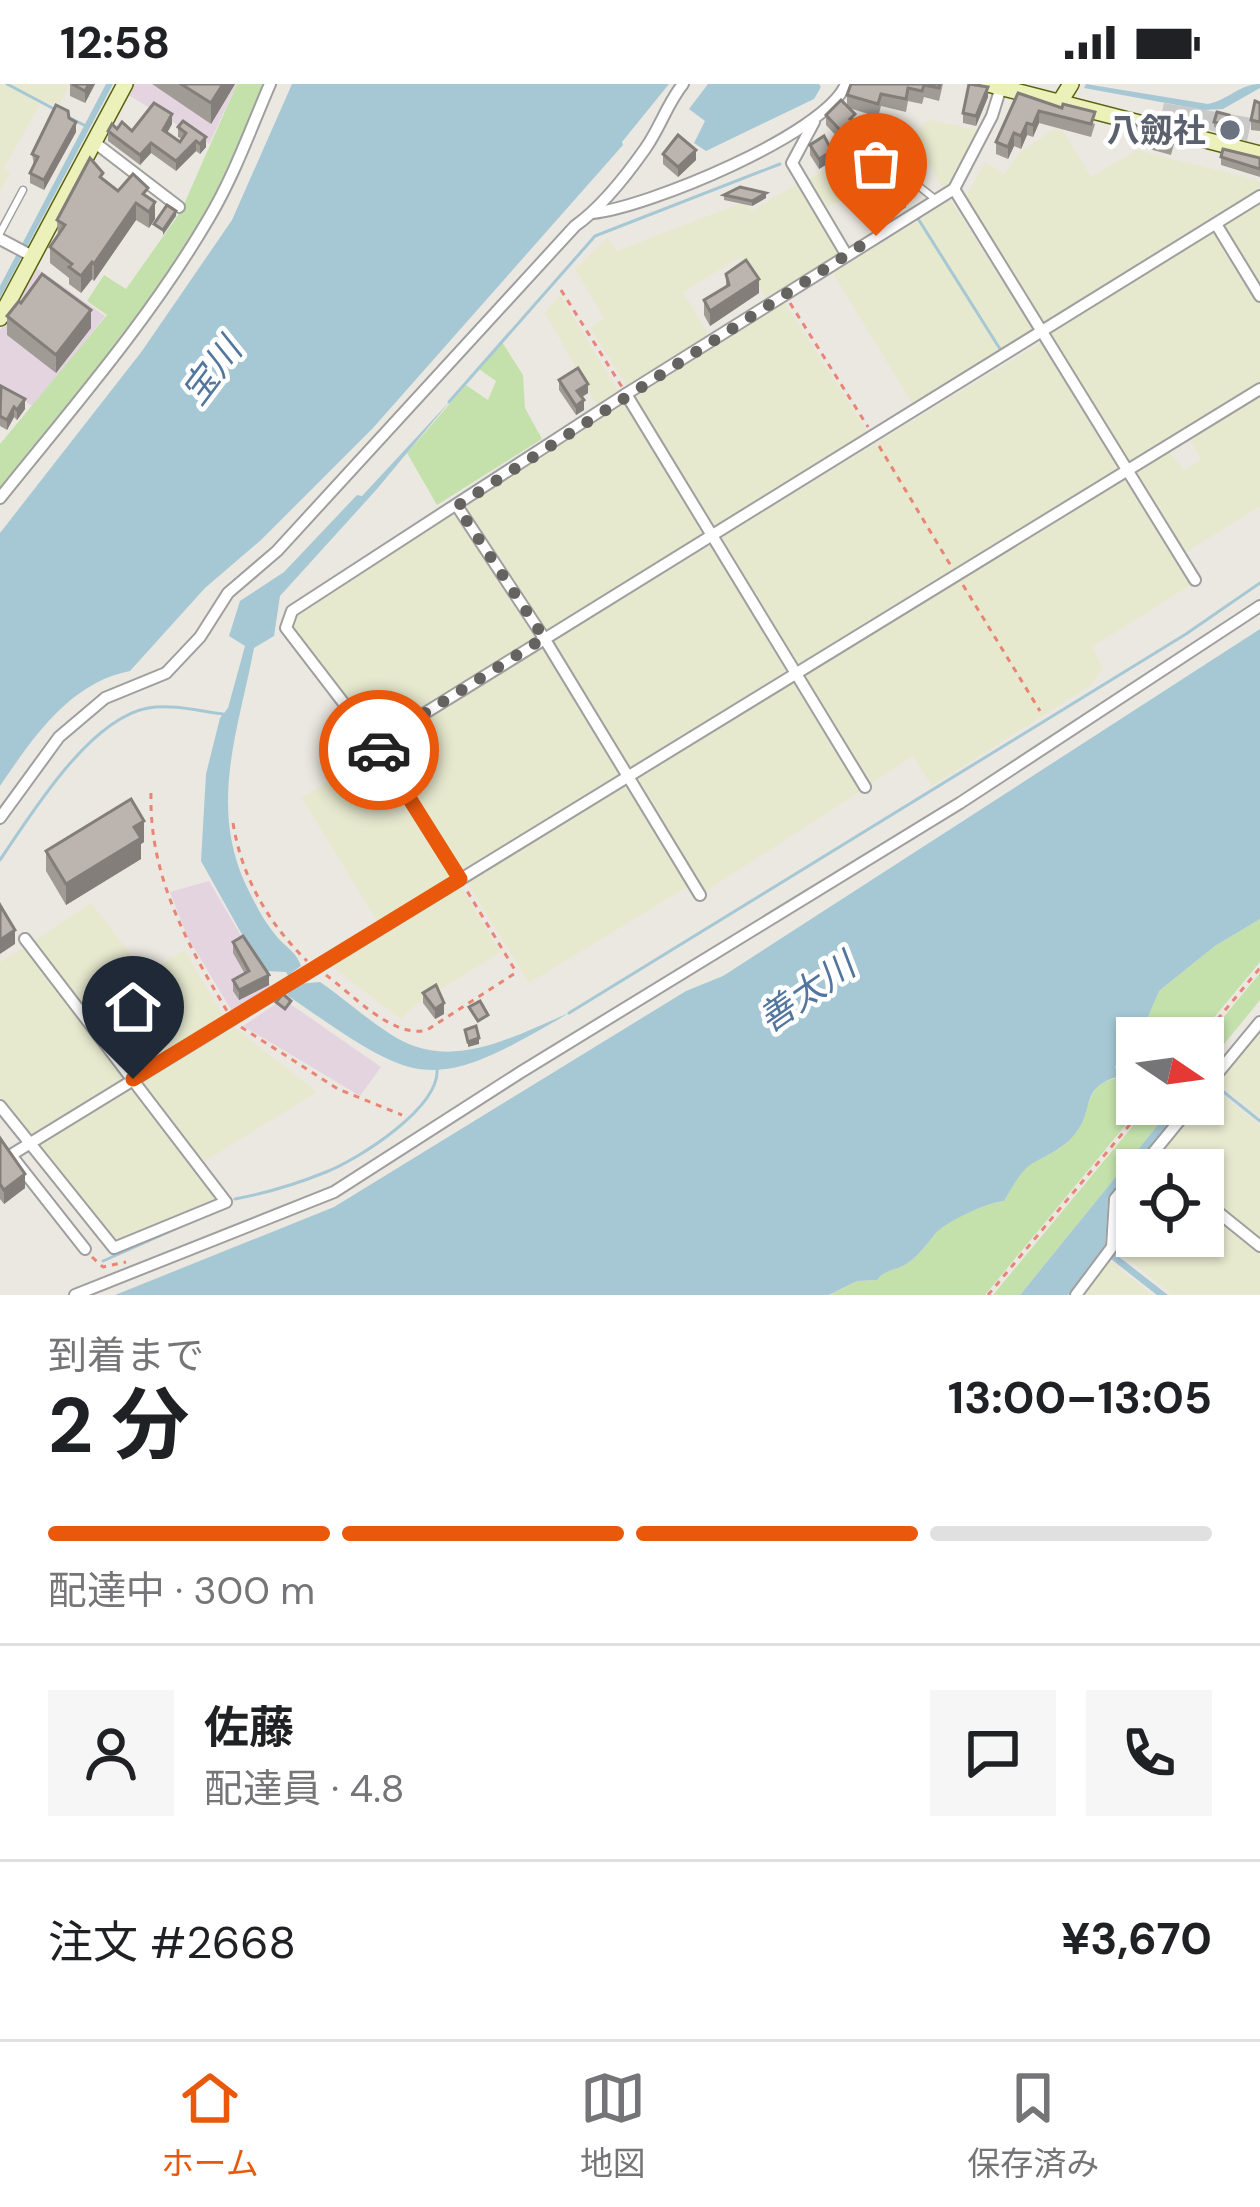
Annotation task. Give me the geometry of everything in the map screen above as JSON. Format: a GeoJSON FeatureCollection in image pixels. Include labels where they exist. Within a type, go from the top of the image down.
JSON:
{"type":"FeatureCollection","features":[{"type":"Feature","properties":{"kind":"street"},"geometry":{"type":"LineString","coordinates":[[0,318],[25,252],[94,142],[124,84]]}},
{"type":"Feature","properties":{"kind":"street"},"geometry":{"type":"LineString","coordinates":[[0,498],[131,336],[200,232],[270,84]]}},
{"type":"Feature","properties":{"kind":"street"},"geometry":{"type":"LineString","coordinates":[[0,818],[59,736],[105,698],[166,673],[180,660],[228,593],[277,551],[575,226],[592,214],[647,147],[683,84]]}},
{"type":"Feature","properties":{"kind":"street"},"geometry":{"type":"LineString","coordinates":[[592,214],[674,191],[815,119],[840,98],[845,84]]}},
{"type":"Feature","properties":{"kind":"street"},"geometry":{"type":"LineString","coordinates":[[1061,100],[1071,84]]}},
{"type":"Feature","properties":{"kind":"street"},"geometry":{"type":"LineString","coordinates":[[460,879],[376,744],[286,628],[292,611],[954,189],[992,116],[994,85],[1260,154]]}},
{"type":"Feature","properties":{"kind":"street"},"geometry":{"type":"LineString","coordinates":[[815,119],[792,163],[846,254]]}},
{"type":"Feature","properties":{"kind":"street"},"geometry":{"type":"LineString","coordinates":[[94,142],[179,207]]}},
{"type":"Feature","properties":{"kind":"street"},"geometry":{"type":"LineString","coordinates":[[954,189],[1195,580]]}},
{"type":"Feature","properties":{"kind":"street"},"geometry":{"type":"LineString","coordinates":[[376,744],[1260,196]]}},
{"type":"Feature","properties":{"kind":"street"},"geometry":{"type":"LineString","coordinates":[[1216,224],[1260,296]]}},
{"type":"Feature","properties":{"kind":"street"},"geometry":{"type":"LineString","coordinates":[[0,236],[25,252]]}},
{"type":"Feature","properties":{"kind":"street"},"geometry":{"type":"LineString","coordinates":[[11,1155],[1260,389]]}},
{"type":"Feature","properties":{"kind":"street"},"geometry":{"type":"LineString","coordinates":[[626,394],[865,787]]}},
{"type":"Feature","properties":{"kind":"street"},"geometry":{"type":"LineString","coordinates":[[457,506],[544,638],[700,895]]}},
{"type":"Feature","properties":{"kind":"street"},"geometry":{"type":"LineString","coordinates":[[75,1295],[334,1192],[960,803],[1260,606]]}},
{"type":"Feature","properties":{"kind":"street"},"geometry":{"type":"LineString","coordinates":[[0,1106],[114,1248],[226,1202],[25,939]]}},
{"type":"Feature","properties":{"kind":"street"},"geometry":{"type":"LineString","coordinates":[[1224,1066],[1260,1022]]}},
{"type":"Feature","properties":{"kind":"street"},"geometry":{"type":"LineString","coordinates":[[1156,1149],[1176,1125]]}},
{"type":"Feature","properties":{"kind":"street"},"geometry":{"type":"LineString","coordinates":[[0,1146],[85,1249]]}},
{"type":"Feature","properties":{"kind":"street"},"geometry":{"type":"LineString","coordinates":[[1076,1295],[1112,1247],[1116,1198]]}},
{"type":"Feature","properties":{"kind":"street"},"geometry":{"type":"LineString","coordinates":[[1224,1217],[1260,1246]]}},
{"type":"Feature","properties":{"kind":"lane"},"geometry":{"type":"LineString","coordinates":[[873,150],[935,199]]}},
{"type":"Feature","properties":{"kind":"lane"},"geometry":{"type":"LineString","coordinates":[[0,236],[23,190]]}},
{"type":"Feature","properties":{"kind":"path"},"geometry":{"type":"LineString","coordinates":[[561,290],[626,394]]}},
{"type":"Feature","properties":{"kind":"path"},"geometry":{"type":"LineString","coordinates":[[956,574],[1040,711]]}},
{"type":"Feature","properties":{"kind":"path"},"geometry":{"type":"LineString","coordinates":[[152,793],[155,861],[185,940],[232,1019],[338,1089],[402,1115]]}},
{"type":"Feature","properties":{"kind":"path"},"geometry":{"type":"LineString","coordinates":[[233,823],[237,849],[259,902],[290,944],[398,1028],[418,1033],[514,974],[460,879]]}},
{"type":"Feature","properties":{"kind":"path"},"geometry":{"type":"LineString","coordinates":[[1219,1017],[1260,968]]}},
{"type":"Feature","properties":{"kind":"path"},"geometry":{"type":"LineString","coordinates":[[988,1295],[1130,1125]]}},
{"type":"Feature","properties":{"kind":"path"},"geometry":{"type":"LineString","coordinates":[[85,1249],[103,1267],[143,1258]]}},
{"type":"Feature","properties":{"kind":"shaded area"},"geometry":{"type":"Polygon","coordinates":[[[130,84],[237,84],[209,144],[125,93],[130,84]]]}},
{"type":"Feature","properties":{"kind":"shaded area","name":"八劔社"},"geometry":{"type":"Polygon","coordinates":[[[1164,103],[1252,118],[1247,141],[1161,116],[1164,103]]]}},
{"type":"Feature","properties":{"kind":"shaded area"},"geometry":{"type":"Polygon","coordinates":[[[34,266],[105,316],[34,407],[0,386],[0,331],[34,266]]]}},
{"type":"Feature","properties":{"kind":"shaded area"},"geometry":{"type":"Polygon","coordinates":[[[209,881],[271,987],[233,1013],[187,936],[170,892],[209,881]]]}},
{"type":"Feature","properties":{"kind":"shaded area"},"geometry":{"type":"Polygon","coordinates":[[[283,999],[381,1067],[360,1096],[243,1026],[283,999]]]}},
{"type":"Feature","properties":{"kind":"green space"},"geometry":{"type":"Polygon","coordinates":[[[0,84],[70,84],[58,107],[42,100],[4,168],[10,173],[0,191],[0,84]]]}},
{"type":"Feature","properties":{"kind":"green space"},"geometry":{"type":"Polygon","coordinates":[[[237,84],[266,84],[199,226],[130,330],[0,493],[0,444],[107,315],[87,301],[104,275],[126,289],[181,211],[237,84]]]}},
{"type":"Feature","properties":{"kind":"green space"},"geometry":{"type":"Polygon","coordinates":[[[929,120],[979,130],[952,182],[943,188],[911,136],[929,120]]]}},
{"type":"Feature","properties":{"kind":"green space"},"geometry":{"type":"Polygon","coordinates":[[[1054,129],[1063,131],[1091,177],[1137,150],[1259,181],[1260,193],[1044,325],[964,200],[985,162],[1004,174],[1020,152],[1054,129]]]}},
{"type":"Feature","properties":{"kind":"green space"},"geometry":{"type":"Polygon","coordinates":[[[834,164],[853,195],[825,208],[808,180],[834,164]]]}},
{"type":"Feature","properties":{"kind":"green space"},"geometry":{"type":"Polygon","coordinates":[[[799,183],[840,253],[767,299],[740,257],[683,292],[709,335],[627,386],[590,328],[604,318],[575,269],[607,238],[617,251],[744,202],[751,211],[799,183]]]}},
{"type":"Feature","properties":{"kind":"green space"},"geometry":{"type":"Polygon","coordinates":[[[1260,199],[1260,287],[1221,223],[1260,199]]]}},
{"type":"Feature","properties":{"kind":"green space"},"geometry":{"type":"Polygon","coordinates":[[[951,200],[1033,330],[913,405],[833,273],[951,200]]]}},
{"type":"Feature","properties":{"kind":"green space"},"geometry":{"type":"Polygon","coordinates":[[[1216,229],[1260,301],[1260,383],[1128,465],[1050,333],[1216,229]]]}},
{"type":"Feature","properties":{"kind":"green space"},"geometry":{"type":"Polygon","coordinates":[[[560,295],[618,391],[597,405],[545,313],[560,295]]]}},
{"type":"Feature","properties":{"kind":"green space"},"geometry":{"type":"Polygon","coordinates":[[[785,303],[869,434],[711,532],[631,396],[785,303]]]}},
{"type":"Feature","properties":{"kind":"green space"},"geometry":{"type":"Polygon","coordinates":[[[502,342],[523,375],[525,408],[542,439],[437,505],[407,453],[466,385],[488,400],[496,381],[479,369],[502,342]]]}},
{"type":"Feature","properties":{"kind":"green space"},"geometry":{"type":"Polygon","coordinates":[[[1040,343],[1119,468],[795,667],[719,539],[1040,343]]]}},
{"type":"Feature","properties":{"kind":"green space"},"geometry":{"type":"Polygon","coordinates":[[[1260,395],[1260,506],[1183,554],[1132,473],[1169,451],[1184,471],[1201,459],[1189,437],[1260,395]]]}},
{"type":"Feature","properties":{"kind":"green space"},"geometry":{"type":"Polygon","coordinates":[[[623,399],[706,533],[544,635],[464,507],[623,399]]]}},
{"type":"Feature","properties":{"kind":"green space"},"geometry":{"type":"Polygon","coordinates":[[[1124,478],[1192,584],[1092,647],[1103,668],[1090,686],[932,786],[913,756],[869,785],[802,674],[1124,478]]]}},
{"type":"Feature","properties":{"kind":"green space"},"geometry":{"type":"Polygon","coordinates":[[[452,514],[459,515],[540,636],[374,739],[291,629],[293,615],[452,514]]]}},
{"type":"Feature","properties":{"kind":"green space"},"geometry":{"type":"Polygon","coordinates":[[[712,544],[790,669],[627,770],[550,643],[712,544]]]}},
{"type":"Feature","properties":{"kind":"green space"},"geometry":{"type":"Polygon","coordinates":[[[545,646],[622,772],[460,873],[382,744],[545,646]]]}},
{"type":"Feature","properties":{"kind":"green space"},"geometry":{"type":"Polygon","coordinates":[[[796,678],[864,789],[703,893],[633,777],[796,678]]]}},
{"type":"Feature","properties":{"kind":"green space"},"geometry":{"type":"Polygon","coordinates":[[[376,751],[453,878],[377,921],[302,798],[376,751]]]}},
{"type":"Feature","properties":{"kind":"green space"},"geometry":{"type":"Polygon","coordinates":[[[625,782],[690,885],[529,983],[466,881],[625,782]]]}},
{"type":"Feature","properties":{"kind":"green space"},"geometry":{"type":"Polygon","coordinates":[[[460,886],[501,952],[412,1007],[401,1019],[330,965],[460,886]]]}},
{"type":"Feature","properties":{"kind":"green space"},"geometry":{"type":"Polygon","coordinates":[[[91,903],[146,974],[184,950],[223,1016],[137,1072],[131,1071],[32,942],[91,903]]]}},
{"type":"Feature","properties":{"kind":"green space"},"geometry":{"type":"Polygon","coordinates":[[[1260,919],[1260,962],[1214,1017],[1143,1017],[1159,991],[1215,946],[1260,919]]]}},
{"type":"Feature","properties":{"kind":"green space"},"geometry":{"type":"Polygon","coordinates":[[[25,947],[124,1074],[122,1081],[29,1136],[0,1098],[0,962],[25,947]]]}},
{"type":"Feature","properties":{"kind":"green space"},"geometry":{"type":"Polygon","coordinates":[[[1260,973],[1260,1000],[1224,1044],[1224,1017],[1260,973]]]}},
{"type":"Feature","properties":{"kind":"green space"},"geometry":{"type":"Polygon","coordinates":[[[234,1027],[317,1092],[200,1164],[141,1080],[234,1027]]]}},
{"type":"Feature","properties":{"kind":"green space"},"geometry":{"type":"Polygon","coordinates":[[[1260,1030],[1260,1117],[1224,1088],[1224,1073],[1260,1030]]]}},
{"type":"Feature","properties":{"kind":"green space"},"geometry":{"type":"Polygon","coordinates":[[[1116,1079],[1116,1125],[1126,1125],[985,1295],[830,1295],[857,1281],[877,1280],[913,1259],[948,1224],[1004,1201],[1025,1169],[1074,1135],[1094,1093],[1116,1079]]]}},
{"type":"Feature","properties":{"kind":"green space"},"geometry":{"type":"Polygon","coordinates":[[[132,1086],[219,1200],[115,1244],[36,1145],[132,1086]]]}},
{"type":"Feature","properties":{"kind":"green space"},"geometry":{"type":"Polygon","coordinates":[[[1224,1096],[1260,1125],[1260,1239],[1224,1211],[1224,1149],[1161,1149],[1181,1125],[1224,1125],[1224,1096]]]}},
{"type":"Feature","properties":{"kind":"green space"},"geometry":{"type":"Polygon","coordinates":[[[1134,1125],[1158,1125],[1138,1149],[1116,1149],[1116,1177],[1020,1295],[993,1295],[1134,1125]]]}},
{"type":"Feature","properties":{"kind":"green space"},"geometry":{"type":"Polygon","coordinates":[[[1224,1222],[1260,1251],[1260,1295],[1172,1295],[1126,1257],[1224,1257],[1224,1222]]]}},
{"type":"Feature","properties":{"kind":"green space"},"geometry":{"type":"Polygon","coordinates":[[[1109,1260],[1152,1295],[1082,1295],[1109,1260]]]}},
{"type":"Feature","properties":{"kind":"water"},"geometry":{"type":"Polygon","coordinates":[[[106,84],[113,84],[0,298],[0,286],[106,84]]]}},
{"type":"Feature","properties":{"kind":"water","name":"宝川"},"geometry":{"type":"Polygon","coordinates":[[[292,84],[669,84],[623,145],[373,428],[261,540],[205,588],[130,671],[89,687],[54,715],[0,786],[0,533],[142,351],[232,220],[292,84]]]}},
{"type":"Feature","properties":{"kind":"water"},"geometry":{"type":"Polygon","coordinates":[[[708,84],[821,87],[814,99],[706,151],[694,143],[705,121],[689,109],[708,84]]]}},
{"type":"Feature","properties":{"kind":"water"},"geometry":{"type":"Polygon","coordinates":[[[1086,84],[1208,104],[1246,87],[1260,84],[1260,88],[1223,109],[1204,110],[1084,88],[1086,84]]]}},
{"type":"Feature","properties":{"kind":"water"},"geometry":{"type":"Polygon","coordinates":[[[451,400],[280,596],[274,636],[254,648],[228,795],[234,853],[245,883],[268,925],[299,961],[301,966],[291,973],[298,984],[320,982],[391,1034],[434,1051],[494,1044],[569,1013],[484,1058],[424,1070],[367,1048],[287,995],[294,987],[286,972],[265,971],[258,963],[201,861],[206,774],[245,646],[229,636],[240,601],[284,572],[451,400]]]}},
{"type":"Feature","properties":{"kind":"water","name":"善太川"},"geometry":{"type":"Polygon","coordinates":[[[1260,629],[1260,919],[1215,946],[1159,991],[1148,1017],[1116,1017],[1116,1078],[1098,1086],[1071,1139],[1025,1169],[1004,1201],[948,1224],[905,1265],[877,1280],[857,1281],[829,1295],[115,1295],[334,1207],[686,991],[723,976],[1260,629]]]}},
{"type":"Feature","properties":{"kind":"water"},"geometry":{"type":"Polygon","coordinates":[[[1158,1125],[1168,1125],[1148,1149],[1138,1149],[1158,1125]]]}},
{"type":"Feature","properties":{"kind":"water"},"geometry":{"type":"Polygon","coordinates":[[[1116,1177],[1116,1187],[1108,1197],[1105,1246],[1168,1295],[1157,1295],[1102,1252],[1068,1295],[1020,1295],[1116,1177]]]}},
{"type":"Feature","properties":{"kind":"building"},"geometry":{"type":"Polygon","coordinates":[[[181,84],[223,84],[211,103],[181,84]]]}},
{"type":"Feature","properties":{"kind":"building"},"geometry":{"type":"Polygon","coordinates":[[[851,84],[940,84],[939,88],[924,85],[922,91],[908,88],[906,99],[881,94],[878,104],[847,95],[851,84]]]}},
{"type":"Feature","properties":{"kind":"building"},"geometry":{"type":"Polygon","coordinates":[[[969,84],[988,87],[976,116],[963,113],[969,84]]]}},
{"type":"Feature","properties":{"kind":"building"},"geometry":{"type":"Polygon","coordinates":[[[1018,93],[1062,108],[1063,104],[1095,112],[1091,124],[1039,111],[1021,136],[1014,133],[1008,147],[996,142],[1018,93]]]}},
{"type":"Feature","properties":{"kind":"building"},"geometry":{"type":"Polygon","coordinates":[[[841,100],[855,114],[850,119],[860,125],[853,134],[845,128],[841,131],[826,115],[841,100]]]}},
{"type":"Feature","properties":{"kind":"building"},"geometry":{"type":"Polygon","coordinates":[[[1255,101],[1260,103],[1260,122],[1251,120],[1255,101]]]}},
{"type":"Feature","properties":{"kind":"building"},"geometry":{"type":"Polygon","coordinates":[[[154,103],[172,114],[163,130],[180,142],[186,133],[178,127],[183,121],[206,137],[176,161],[151,143],[140,155],[108,131],[112,124],[117,129],[122,122],[132,131],[154,103]]]}},
{"type":"Feature","properties":{"kind":"building"},"geometry":{"type":"Polygon","coordinates":[[[56,105],[76,122],[44,180],[30,173],[38,157],[32,154],[56,105]]]}},
{"type":"Feature","properties":{"kind":"building"},"geometry":{"type":"Polygon","coordinates":[[[1217,112],[1229,115],[1226,125],[1214,122],[1217,112]]]}},
{"type":"Feature","properties":{"kind":"building"},"geometry":{"type":"Polygon","coordinates":[[[1133,124],[1174,135],[1171,145],[1131,135],[1133,124]]]}},
{"type":"Feature","properties":{"kind":"building"},"geometry":{"type":"Polygon","coordinates":[[[678,135],[696,150],[678,167],[663,154],[678,135]]]}},
{"type":"Feature","properties":{"kind":"building"},"geometry":{"type":"Polygon","coordinates":[[[824,136],[832,151],[819,159],[810,145],[824,136]]]}},
{"type":"Feature","properties":{"kind":"building"},"geometry":{"type":"Polygon","coordinates":[[[1223,149],[1260,158],[1260,169],[1221,157],[1223,149]]]}},
{"type":"Feature","properties":{"kind":"building"},"geometry":{"type":"Polygon","coordinates":[[[90,158],[103,173],[100,177],[118,191],[133,174],[148,188],[143,194],[155,202],[149,212],[136,203],[81,276],[50,247],[65,225],[57,220],[90,158]]]}},
{"type":"Feature","properties":{"kind":"building"},"geometry":{"type":"Polygon","coordinates":[[[891,172],[906,197],[893,206],[871,181],[891,172]]]}},
{"type":"Feature","properties":{"kind":"building"},"geometry":{"type":"Polygon","coordinates":[[[740,187],[766,193],[752,201],[724,195],[740,187]]]}},
{"type":"Feature","properties":{"kind":"building"},"geometry":{"type":"Polygon","coordinates":[[[167,205],[176,211],[163,230],[154,224],[167,205]]]}},
{"type":"Feature","properties":{"kind":"building"},"geometry":{"type":"Polygon","coordinates":[[[746,260],[759,279],[710,311],[704,300],[729,285],[726,274],[746,260]]]}},
{"type":"Feature","properties":{"kind":"building"},"geometry":{"type":"Polygon","coordinates":[[[42,274],[91,310],[56,355],[7,316],[42,274]]]}},
{"type":"Feature","properties":{"kind":"building"},"geometry":{"type":"Polygon","coordinates":[[[578,368],[588,384],[577,391],[584,400],[576,406],[559,380],[578,368]]]}},
{"type":"Feature","properties":{"kind":"building"},"geometry":{"type":"Polygon","coordinates":[[[1,386],[25,399],[7,420],[0,416],[1,386]]]}},
{"type":"Feature","properties":{"kind":"building"},"geometry":{"type":"Polygon","coordinates":[[[131,799],[144,821],[134,827],[141,838],[66,884],[46,851],[131,799]]]}},
{"type":"Feature","properties":{"kind":"building"},"geometry":{"type":"Polygon","coordinates":[[[0,905],[15,930],[0,940],[0,905]]]}},
{"type":"Feature","properties":{"kind":"building"},"geometry":{"type":"Polygon","coordinates":[[[243,936],[269,975],[239,990],[233,980],[249,971],[233,942],[243,936]]]}},
{"type":"Feature","properties":{"kind":"building"},"geometry":{"type":"Polygon","coordinates":[[[436,985],[444,1003],[435,1009],[423,993],[436,985]]]}},
{"type":"Feature","properties":{"kind":"building"},"geometry":{"type":"Polygon","coordinates":[[[283,994],[291,1001],[285,1009],[276,1002],[283,994]]]}},
{"type":"Feature","properties":{"kind":"building"},"geometry":{"type":"Polygon","coordinates":[[[480,1001],[488,1015],[478,1021],[469,1007],[480,1001]]]}},
{"type":"Feature","properties":{"kind":"building"},"geometry":{"type":"Polygon","coordinates":[[[476,1026],[479,1038],[468,1042],[465,1030],[476,1026]]]}},
{"type":"Feature","properties":{"kind":"building"},"geometry":{"type":"Polygon","coordinates":[[[0,1138],[25,1174],[4,1190],[0,1184],[0,1138]]]}},
{"type":"Feature","properties":{"kind":"waterway"},"geometry":{"type":"LineString","coordinates":[[7,84],[56,110]]}},
{"type":"Feature","properties":{"kind":"waterway"},"geometry":{"type":"LineString","coordinates":[[70,118],[84,125]]}},
{"type":"Feature","properties":{"kind":"waterway"},"geometry":{"type":"LineString","coordinates":[[449,402],[595,236],[780,164]]}},
{"type":"Feature","properties":{"kind":"waterway"},"geometry":{"type":"LineString","coordinates":[[917,217],[1000,349]]}},
{"type":"Feature","properties":{"kind":"waterway"},"geometry":{"type":"LineString","coordinates":[[569,1013],[1186,634],[1260,583]]}},
{"type":"Feature","properties":{"kind":"waterway"},"geometry":{"type":"LineString","coordinates":[[0,860],[64,770],[104,730],[148,708],[223,714]]}},
{"type":"Feature","properties":{"kind":"waterway"},"geometry":{"type":"LineString","coordinates":[[235,1199],[315,1176],[377,1144],[426,1099],[437,1068]]}},
{"type":"Feature","properties":{"kind":"waterway"},"geometry":{"type":"LineString","coordinates":[[1224,1092],[1260,1121]]}},
{"type":"Feature","properties":{"kind":"waterway"},"geometry":{"type":"LineString","coordinates":[[103,1261],[198,1219]]}},
{"type":"Feature","properties":{"kind":"way so far"},"geometry":{"type":"LineString","coordinates":[[379,750],[376,744],[544,638],[457,506],[876,236]]}},
{"type":"Feature","properties":{"kind":"place","name":"八劔社"},"geometry":{"type":"Point","coordinates":[1230,130]}},
{"type":"Feature","properties":{"kind":"route"},"geometry":{"type":"LineString","coordinates":[[133,1079],[460,879],[379,750]]}}]}
